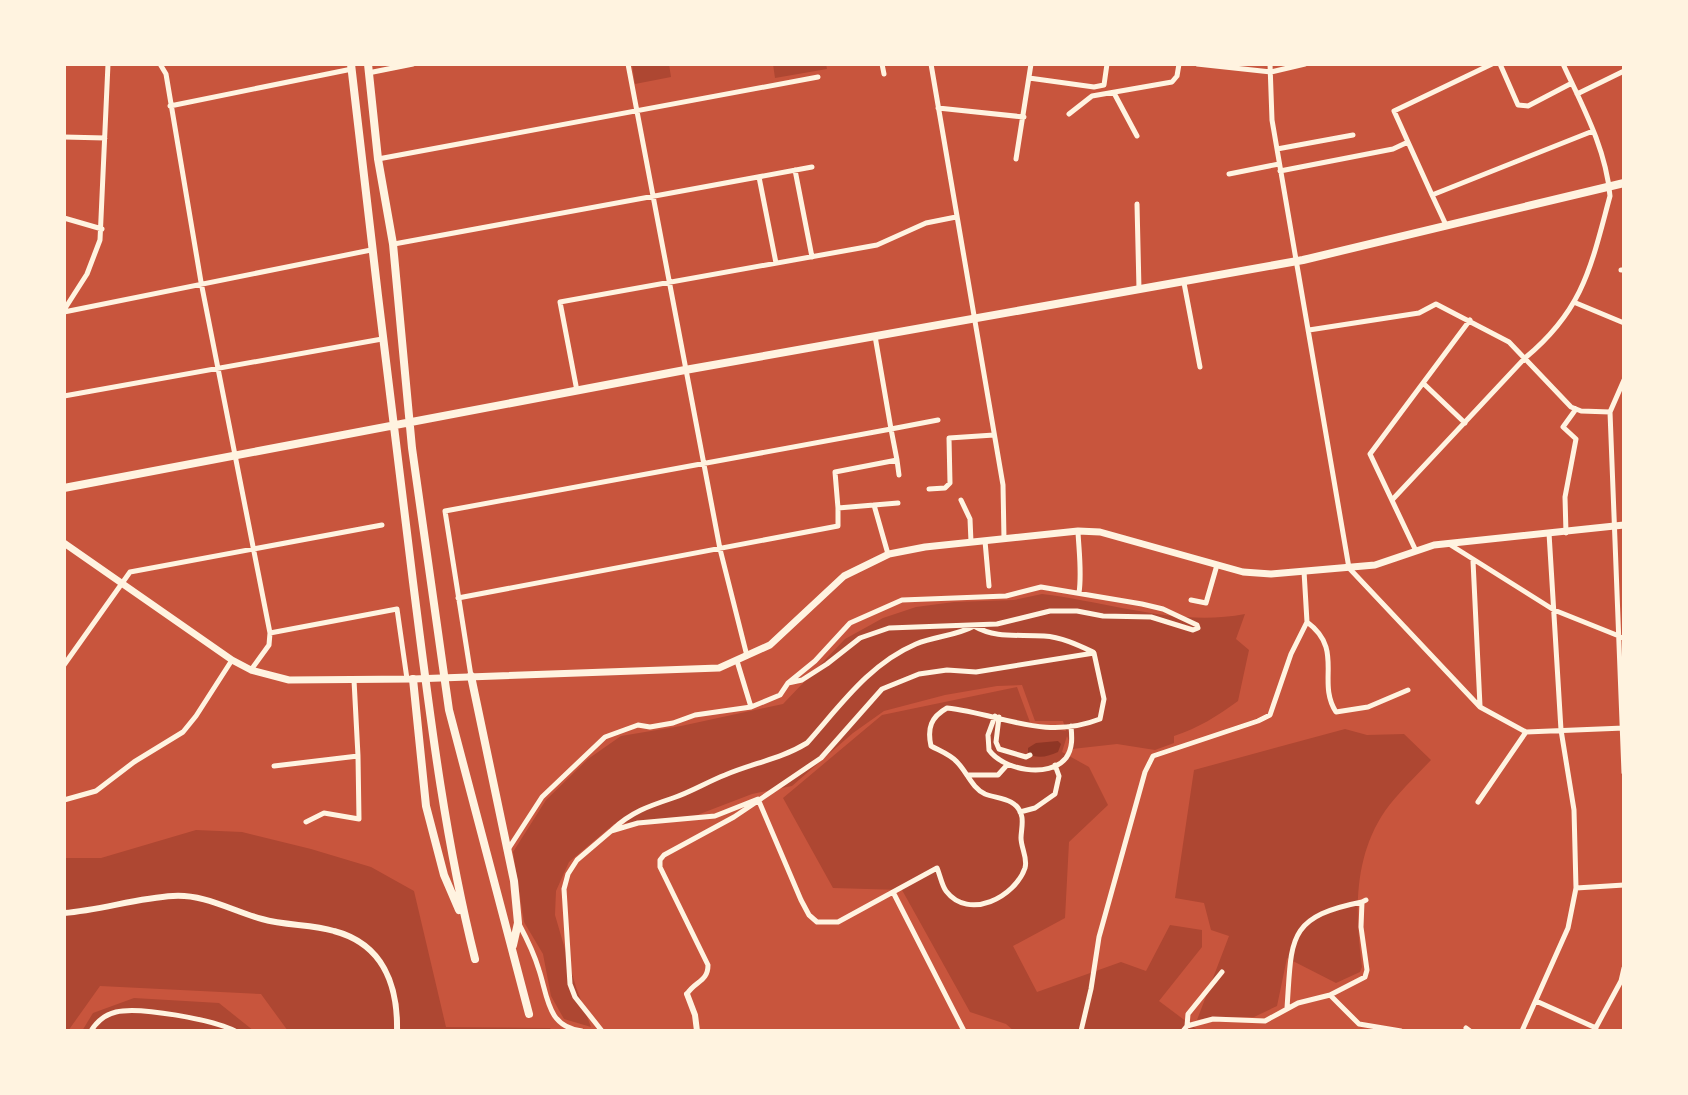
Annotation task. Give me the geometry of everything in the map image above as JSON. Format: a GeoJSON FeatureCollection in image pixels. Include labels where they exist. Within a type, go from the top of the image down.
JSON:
{"type":"FeatureCollection","features":[{"type":"Feature","properties":{"kind":"highway"},"geometry":{"type":"LineString","coordinates":[[352,67],[371,250],[430,713],[467,929],[475,959]]}},
{"type":"Feature","properties":{"kind":"highway"},"geometry":{"type":"LineString","coordinates":[[368,68],[378,159],[393,244],[409,425],[449,710],[529,1014]]}},
{"type":"Feature","properties":{"kind":"highway"},"geometry":{"type":"LineString","coordinates":[[64,488],[409,425],[685,370],[1184,283],[1297,260],[1624,183]]}},
{"type":"Feature","properties":{"kind":"highway"},"geometry":{"type":"LineString","coordinates":[[471,676],[508,849],[518,923],[513,946]]}},
{"type":"Feature","properties":{"kind":"highway"},"geometry":{"type":"LineString","coordinates":[[410,679],[432,835],[444,875],[467,929]]}},
{"type":"Feature","properties":{"kind":"main road"},"geometry":{"type":"LineString","coordinates":[[64,543],[232,660],[251,670],[289,680],[354,680],[719,668],[770,645],[844,576],[889,554],[925,547],[1078,531],[1100,532],[1243,572],[1304,571],[1375,565],[1448,544],[1624,525]]}},
{"type":"Feature","properties":{"kind":"street"},"geometry":{"type":"LineString","coordinates":[[64,311],[87,274],[102,229],[108,64]]}},
{"type":"Feature","properties":{"kind":"street"},"geometry":{"type":"LineString","coordinates":[[160,64],[166,74],[201,282],[270,633],[269,645],[251,670]]}},
{"type":"Feature","properties":{"kind":"street"},"geometry":{"type":"LineString","coordinates":[[368,68],[413,64]]}},
{"type":"Feature","properties":{"kind":"street"},"geometry":{"type":"LineString","coordinates":[[628,64],[720,549],[747,657]]}},
{"type":"Feature","properties":{"kind":"street"},"geometry":{"type":"LineString","coordinates":[[882,64],[884,74]]}},
{"type":"Feature","properties":{"kind":"street"},"geometry":{"type":"LineString","coordinates":[[931,64],[1003,485],[1004,539]]}},
{"type":"Feature","properties":{"kind":"street"},"geometry":{"type":"LineString","coordinates":[[1016,159],[1031,64]]}},
{"type":"Feature","properties":{"kind":"street"},"geometry":{"type":"LineString","coordinates":[[1029,78],[1094,87],[1104,85],[1107,64]]}},
{"type":"Feature","properties":{"kind":"street"},"geometry":{"type":"LineString","coordinates":[[1069,114],[1092,96],[1172,82],[1177,76],[1179,64]]}},
{"type":"Feature","properties":{"kind":"street"},"geometry":{"type":"LineString","coordinates":[[1197,64],[1271,68],[1305,64]]}},
{"type":"Feature","properties":{"kind":"street"},"geometry":{"type":"LineString","coordinates":[[1446,226],[1394,111],[1492,64]]}},
{"type":"Feature","properties":{"kind":"street"},"geometry":{"type":"LineString","coordinates":[[1500,64],[1518,105],[1528,106],[1572,83]]}},
{"type":"Feature","properties":{"kind":"street"},"geometry":{"type":"LineString","coordinates":[[1393,499],[1525,358],[1544,343],[1576,303],[1593,259],[1610,196],[1593,131],[1563,64]]}},
{"type":"Feature","properties":{"kind":"street"},"geometry":{"type":"LineString","coordinates":[[170,106],[352,67]]}},
{"type":"Feature","properties":{"kind":"street"},"geometry":{"type":"LineString","coordinates":[[1271,68],[1272,120],[1349,568],[1480,707],[1526,732],[1623,728]]}},
{"type":"Feature","properties":{"kind":"street"},"geometry":{"type":"LineString","coordinates":[[1577,94],[1624,71]]}},
{"type":"Feature","properties":{"kind":"street"},"geometry":{"type":"LineString","coordinates":[[378,159],[818,77]]}},
{"type":"Feature","properties":{"kind":"street"},"geometry":{"type":"LineString","coordinates":[[1114,93],[1137,136]]}},
{"type":"Feature","properties":{"kind":"street"},"geometry":{"type":"LineString","coordinates":[[938,108],[1024,117]]}},
{"type":"Feature","properties":{"kind":"street"},"geometry":{"type":"LineString","coordinates":[[1432,195],[1593,131]]}},
{"type":"Feature","properties":{"kind":"street"},"geometry":{"type":"LineString","coordinates":[[1277,149],[1353,135]]}},
{"type":"Feature","properties":{"kind":"street"},"geometry":{"type":"LineString","coordinates":[[64,137],[105,138]]}},
{"type":"Feature","properties":{"kind":"street"},"geometry":{"type":"LineString","coordinates":[[1229,174],[1393,149],[1408,142]]}},
{"type":"Feature","properties":{"kind":"street"},"geometry":{"type":"LineString","coordinates":[[393,244],[812,167]]}},
{"type":"Feature","properties":{"kind":"street"},"geometry":{"type":"LineString","coordinates":[[795,170],[812,257]]}},
{"type":"Feature","properties":{"kind":"street"},"geometry":{"type":"LineString","coordinates":[[759,177],[776,263]]}},
{"type":"Feature","properties":{"kind":"street"},"geometry":{"type":"LineString","coordinates":[[1137,204],[1139,290]]}},
{"type":"Feature","properties":{"kind":"street"},"geometry":{"type":"LineString","coordinates":[[577,392],[560,302],[877,245],[926,223],[956,217]]}},
{"type":"Feature","properties":{"kind":"street"},"geometry":{"type":"LineString","coordinates":[[64,218],[102,229]]}},
{"type":"Feature","properties":{"kind":"street"},"geometry":{"type":"LineString","coordinates":[[64,311],[371,250]]}},
{"type":"Feature","properties":{"kind":"street"},"geometry":{"type":"LineString","coordinates":[[1184,283],[1200,367]]}},
{"type":"Feature","properties":{"kind":"street"},"geometry":{"type":"LineString","coordinates":[[1576,303],[1624,323]]}},
{"type":"Feature","properties":{"kind":"street"},"geometry":{"type":"LineString","coordinates":[[1309,330],[1419,313],[1436,304],[1509,342],[1576,409],[1610,412]]}},
{"type":"Feature","properties":{"kind":"street"},"geometry":{"type":"LineString","coordinates":[[1416,551],[1370,454],[1470,320]]}},
{"type":"Feature","properties":{"kind":"street"},"geometry":{"type":"LineString","coordinates":[[875,336],[899,475]]}},
{"type":"Feature","properties":{"kind":"street"},"geometry":{"type":"LineString","coordinates":[[64,396],[382,339]]}},
{"type":"Feature","properties":{"kind":"street"},"geometry":{"type":"LineString","coordinates":[[1624,380],[1610,412],[1622,637],[1624,773]]}},
{"type":"Feature","properties":{"kind":"street"},"geometry":{"type":"LineString","coordinates":[[1423,383],[1465,423]]}},
{"type":"Feature","properties":{"kind":"street"},"geometry":{"type":"LineString","coordinates":[[1566,533],[1565,497],[1576,439],[1563,427],[1576,409]]}},
{"type":"Feature","properties":{"kind":"street"},"geometry":{"type":"LineString","coordinates":[[471,676],[445,511],[938,420]]}},
{"type":"Feature","properties":{"kind":"street"},"geometry":{"type":"LineString","coordinates":[[929,489],[945,488],[950,483],[949,438],[994,435]]}},
{"type":"Feature","properties":{"kind":"street"},"geometry":{"type":"LineString","coordinates":[[458,598],[838,526],[835,472],[897,460]]}},
{"type":"Feature","properties":{"kind":"street"},"geometry":{"type":"LineString","coordinates":[[961,500],[970,519],[971,542]]}},
{"type":"Feature","properties":{"kind":"street"},"geometry":{"type":"LineString","coordinates":[[838,508],[898,503]]}},
{"type":"Feature","properties":{"kind":"street"},"geometry":{"type":"LineString","coordinates":[[874,505],[889,554]]}},
{"type":"Feature","properties":{"kind":"street"},"geometry":{"type":"LineString","coordinates":[[64,665],[130,572],[382,525]]}},
{"type":"Feature","properties":{"kind":"street"},"geometry":{"type":"LineString","coordinates":[[1078,531],[1078,564],[1082,574],[1079,593]]}},
{"type":"Feature","properties":{"kind":"street"},"geometry":{"type":"LineString","coordinates":[[1522,1031],[1568,928],[1576,888],[1574,810],[1561,730],[1549,533]]}},
{"type":"Feature","properties":{"kind":"street"},"geometry":{"type":"LineString","coordinates":[[985,541],[989,586]]}},
{"type":"Feature","properties":{"kind":"street"},"geometry":{"type":"LineString","coordinates":[[1448,544],[1554,610],[1622,637]]}},
{"type":"Feature","properties":{"kind":"street"},"geometry":{"type":"LineString","coordinates":[[1473,561],[1480,707]]}},
{"type":"Feature","properties":{"kind":"street"},"geometry":{"type":"LineString","coordinates":[[1191,600],[1206,603],[1217,564]]}},
{"type":"Feature","properties":{"kind":"street"},"geometry":{"type":"LineString","coordinates":[[1081,1031],[1105,916],[1145,772],[1153,756],[1270,715],[1291,654],[1307,622],[1304,571]]}},
{"type":"Feature","properties":{"kind":"street"},"geometry":{"type":"LineString","coordinates":[[508,849],[542,797],[605,737],[638,725],[650,727],[695,715],[751,707],[780,695],[788,683],[815,661],[850,623],[902,600],[1006,596],[1041,587],[1163,609],[1198,628],[1193,630],[1151,617],[1103,616],[1077,611],[1041,612],[997,624],[889,628],[860,638],[802,680],[788,683]]}},
{"type":"Feature","properties":{"kind":"street"},"geometry":{"type":"LineString","coordinates":[[270,633],[397,609],[410,679]]}},
{"type":"Feature","properties":{"kind":"street"},"geometry":{"type":"LineString","coordinates":[[1307,622],[1318,630],[1326,648],[1330,671],[1327,692],[1336,712],[1368,707],[1408,690]]}},
{"type":"Feature","properties":{"kind":"street"},"geometry":{"type":"LineString","coordinates":[[974,626],[1001,635],[1057,638],[1094,653]]}},
{"type":"Feature","properties":{"kind":"street"},"geometry":{"type":"LineString","coordinates":[[602,1031],[575,997],[570,984],[564,889],[568,874],[577,860],[627,815],[728,774],[786,755],[807,743],[873,668],[917,643],[962,633],[974,626]]}},
{"type":"Feature","properties":{"kind":"street"},"geometry":{"type":"LineString","coordinates":[[758,799],[801,900],[817,922],[838,922],[937,868],[946,891],[958,901],[973,905],[991,904],[1015,884],[1025,869],[1020,812],[1014,803],[984,793],[955,759],[931,746],[928,733],[932,719],[947,708],[997,716],[1026,727],[1071,726],[1100,719],[1104,699],[1094,653]]}},
{"type":"Feature","properties":{"kind":"street"},"geometry":{"type":"LineString","coordinates":[[611,831],[638,823],[715,816],[775,791],[821,758],[882,689],[927,671],[976,672],[1094,653]]}},
{"type":"Feature","properties":{"kind":"street"},"geometry":{"type":"LineString","coordinates":[[64,800],[96,791],[134,762],[183,732],[232,660]]}},
{"type":"Feature","properties":{"kind":"street"},"geometry":{"type":"LineString","coordinates":[[737,661],[751,707]]}},
{"type":"Feature","properties":{"kind":"street"},"geometry":{"type":"LineString","coordinates":[[306,822],[324,813],[359,819],[354,680]]}},
{"type":"Feature","properties":{"kind":"street"},"geometry":{"type":"LineString","coordinates":[[997,716],[987,743],[993,756],[1007,765],[1029,769],[1055,765],[1066,757],[1072,745],[1071,726]]}},
{"type":"Feature","properties":{"kind":"street"},"geometry":{"type":"LineString","coordinates":[[997,716],[996,742],[999,749],[1026,757],[1030,755]]}},
{"type":"Feature","properties":{"kind":"street"},"geometry":{"type":"LineString","coordinates":[[1478,802],[1526,732]]}},
{"type":"Feature","properties":{"kind":"street"},"geometry":{"type":"LineString","coordinates":[[274,766],[358,756]]}},
{"type":"Feature","properties":{"kind":"street"},"geometry":{"type":"LineString","coordinates":[[967,775],[998,775],[1007,765]]}},
{"type":"Feature","properties":{"kind":"street"},"geometry":{"type":"LineString","coordinates":[[1020,812],[1035,808],[1055,794],[1059,776],[1055,765]]}},
{"type":"Feature","properties":{"kind":"street"},"geometry":{"type":"LineString","coordinates":[[697,1031],[687,994],[708,974],[708,965],[660,867],[660,860],[734,817],[758,799]]}},
{"type":"Feature","properties":{"kind":"street"},"geometry":{"type":"LineString","coordinates":[[1576,888],[1624,885]]}},
{"type":"Feature","properties":{"kind":"street"},"geometry":{"type":"LineString","coordinates":[[893,892],[964,1031]]}},
{"type":"Feature","properties":{"kind":"street"},"geometry":{"type":"LineString","coordinates":[[64,913],[172,896],[195,896],[259,918],[337,931],[361,943],[378,959],[388,975],[395,991],[397,1031]]}},
{"type":"Feature","properties":{"kind":"street"},"geometry":{"type":"LineString","coordinates":[[1185,1029],[1213,1019],[1265,1021],[1287,1009],[1298,1003],[1330,995],[1365,977],[1367,970],[1361,927],[1364,901],[1314,916],[1302,926],[1294,938],[1287,1009]]}},
{"type":"Feature","properties":{"kind":"street"},"geometry":{"type":"LineString","coordinates":[[518,923],[531,946],[548,1006],[555,1018],[564,1025],[582,1031]]}},
{"type":"Feature","properties":{"kind":"street"},"geometry":{"type":"LineString","coordinates":[[1536,1001],[1595,1029],[1622,981],[1624,968]]}},
{"type":"Feature","properties":{"kind":"street"},"geometry":{"type":"LineString","coordinates":[[1185,1029],[1188,1014],[1222,972]]}},
{"type":"Feature","properties":{"kind":"street"},"geometry":{"type":"LineString","coordinates":[[1330,995],[1359,1024],[1401,1031]]}},
{"type":"Feature","properties":{"kind":"street"},"geometry":{"type":"LineString","coordinates":[[91,1031],[98,1021],[114,1012],[128,1011],[211,1023],[235,1031]]}},
{"type":"Feature","properties":{"kind":"shaded area"},"geometry":{"type":"Polygon","coordinates":[[[632,64],[669,64],[671,77],[635,84],[632,64]]]}},
{"type":"Feature","properties":{"kind":"shaded area"},"geometry":{"type":"Polygon","coordinates":[[[773,64],[826,64],[827,69],[775,78],[773,64]]]}},
{"type":"Feature","properties":{"kind":"shaded area"},"geometry":{"type":"Polygon","coordinates":[[[1042,594],[1169,615],[1220,617],[1245,614],[1236,639],[1249,650],[1238,701],[1215,717],[1174,736],[1174,743],[1155,750],[1117,744],[1072,749],[1067,736],[1062,752],[1089,767],[1108,805],[1069,842],[1065,918],[1013,946],[1037,992],[1121,962],[1146,971],[1170,925],[1202,930],[1202,947],[1159,1001],[1199,1031],[1014,1031],[1006,1024],[970,1012],[902,890],[833,888],[783,798],[882,715],[1017,687],[1031,725],[1066,731],[1063,721],[1035,721],[1022,685],[945,695],[884,711],[853,733],[792,786],[752,794],[692,817],[614,824],[569,862],[556,891],[555,915],[591,1027],[564,1019],[551,996],[543,954],[524,922],[513,852],[546,800],[588,759],[621,736],[783,704],[845,639],[883,618],[916,607],[1014,600],[1042,594]]]}},
{"type":"Feature","properties":{"kind":"shaded area"},"geometry":{"type":"Polygon","coordinates":[[[1345,729],[1367,735],[1404,734],[1431,760],[1385,811],[1367,848],[1359,887],[1360,972],[1336,983],[1287,958],[1277,1006],[1254,1017],[1197,1020],[1229,936],[1211,930],[1204,903],[1175,898],[1194,770],[1345,729]]]}},
{"type":"Feature","properties":{"kind":"shaded area"},"geometry":{"type":"Polygon","coordinates":[[[1058,741],[1061,744],[1058,752],[1039,757],[1028,753],[1028,748],[1036,743],[1058,741]]]}},
{"type":"Feature","properties":{"kind":"shaded area"},"geometry":{"type":"Polygon","coordinates":[[[196,830],[242,832],[311,849],[371,867],[414,891],[446,1027],[550,1028],[552,1031],[288,1031],[261,994],[100,986],[68,1031],[64,1031],[64,858],[101,858],[196,830]]]}},
{"type":"Feature","properties":{"kind":"shaded area"},"geometry":{"type":"Polygon","coordinates":[[[134,998],[219,1003],[254,1031],[82,1031],[93,1013],[134,998]]]}}]}
